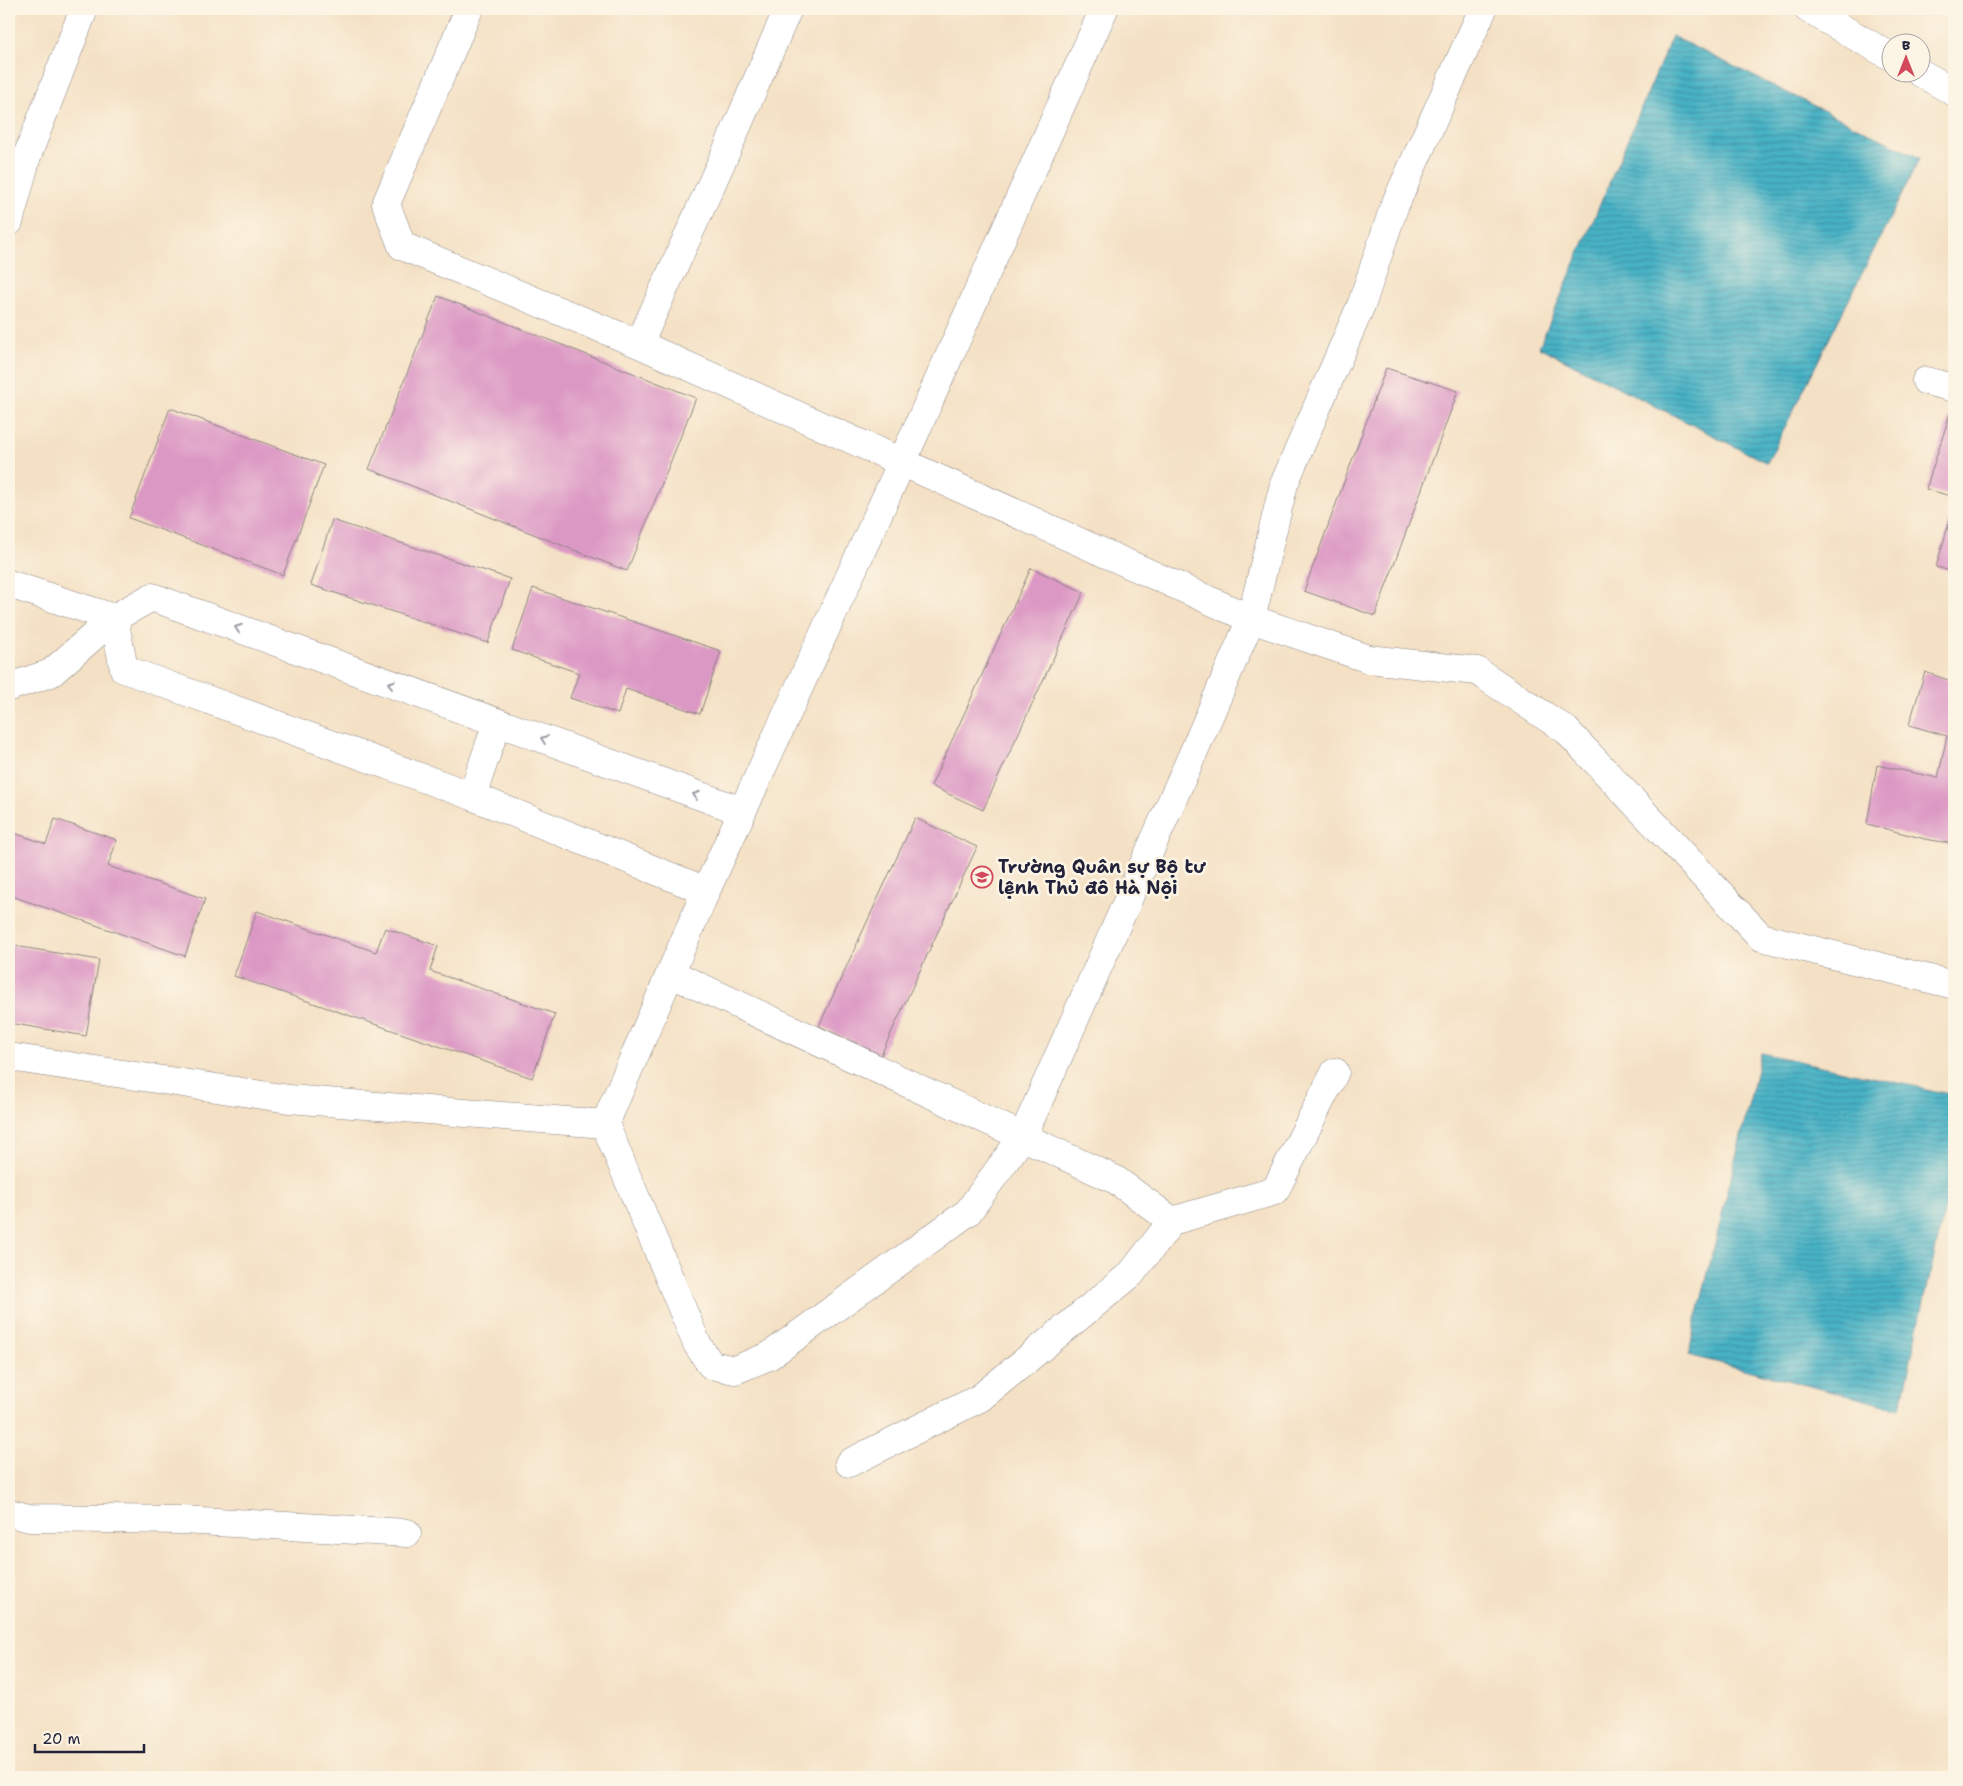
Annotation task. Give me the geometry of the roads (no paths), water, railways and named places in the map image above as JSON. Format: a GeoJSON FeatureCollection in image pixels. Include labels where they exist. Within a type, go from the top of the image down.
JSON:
{"type":"FeatureCollection","features":[{"type":"Feature","properties":{"kind":"street"},"geometry":{"type":"LineString","coordinates":[[9,222],[27,156],[62,61],[84,9]]}},
{"type":"Feature","properties":{"kind":"street"},"geometry":{"type":"LineString","coordinates":[[469,9],[386,204],[402,246],[639,344],[1251,619],[1370,659],[1477,671],[1566,730],[1761,937],[1954,985]]}},
{"type":"Feature","properties":{"kind":"street"},"geometry":{"type":"LineString","coordinates":[[639,344],[788,9]]}},
{"type":"Feature","properties":{"kind":"street"},"geometry":{"type":"LineString","coordinates":[[1104,9],[902,462],[706,891],[606,1124],[697,1344],[711,1365],[735,1370],[769,1356],[968,1212],[1023,1136],[1251,619],[1284,484],[1362,303],[1394,207],[1483,9]]}},
{"type":"Feature","properties":{"kind":"street"},"geometry":{"type":"LineString","coordinates":[[1808,9],[1880,50]]}},
{"type":"Feature","properties":{"kind":"street"},"geometry":{"type":"LineString","coordinates":[[1930,78],[1954,92]]}},
{"type":"Feature","properties":{"kind":"street"},"geometry":{"type":"LineString","coordinates":[[1926,381],[1954,388]]}},
{"type":"Feature","properties":{"kind":"street"},"geometry":{"type":"LineString","coordinates":[[9,584],[114,618]]}},
{"type":"Feature","properties":{"kind":"street"},"geometry":{"type":"LineString","coordinates":[[9,686],[51,673],[114,618],[152,597],[742,811]]}},
{"type":"Feature","properties":{"kind":"street"},"geometry":{"type":"LineString","coordinates":[[114,618],[124,668],[472,796],[706,891]]}},
{"type":"Feature","properties":{"kind":"street"},"geometry":{"type":"LineString","coordinates":[[472,796],[497,722]]}},
{"type":"Feature","properties":{"kind":"street"},"geometry":{"type":"LineString","coordinates":[[670,973],[1116,1180],[1172,1221]]}},
{"type":"Feature","properties":{"kind":"street"},"geometry":{"type":"LineString","coordinates":[[9,1057],[289,1098],[606,1124]]}},
{"type":"Feature","properties":{"kind":"street"},"geometry":{"type":"LineString","coordinates":[[849,1462],[980,1398],[1132,1274],[1172,1221],[1275,1191],[1334,1072]]}},
{"type":"Feature","properties":{"kind":"street"},"geometry":{"type":"LineString","coordinates":[[9,1513],[39,1519],[182,1520],[407,1533]]}},
{"type":"Feature","properties":{"kind":"water"},"geometry":{"type":"Polygon","coordinates":[[[1672,36],[1920,158],[1767,463],[1539,347],[1672,36]]]}},
{"type":"Feature","properties":{"kind":"water"},"geometry":{"type":"Polygon","coordinates":[[[1761,1053],[1954,1095],[1954,1167],[1900,1409],[1688,1355],[1761,1053]]]}},
{"type":"Feature","properties":{"kind":"place","name":"Trường Quân sự Bộ tư lệnh Thủ đô Hà Nội"},"geometry":{"type":"Point","coordinates":[982,877]}}]}
